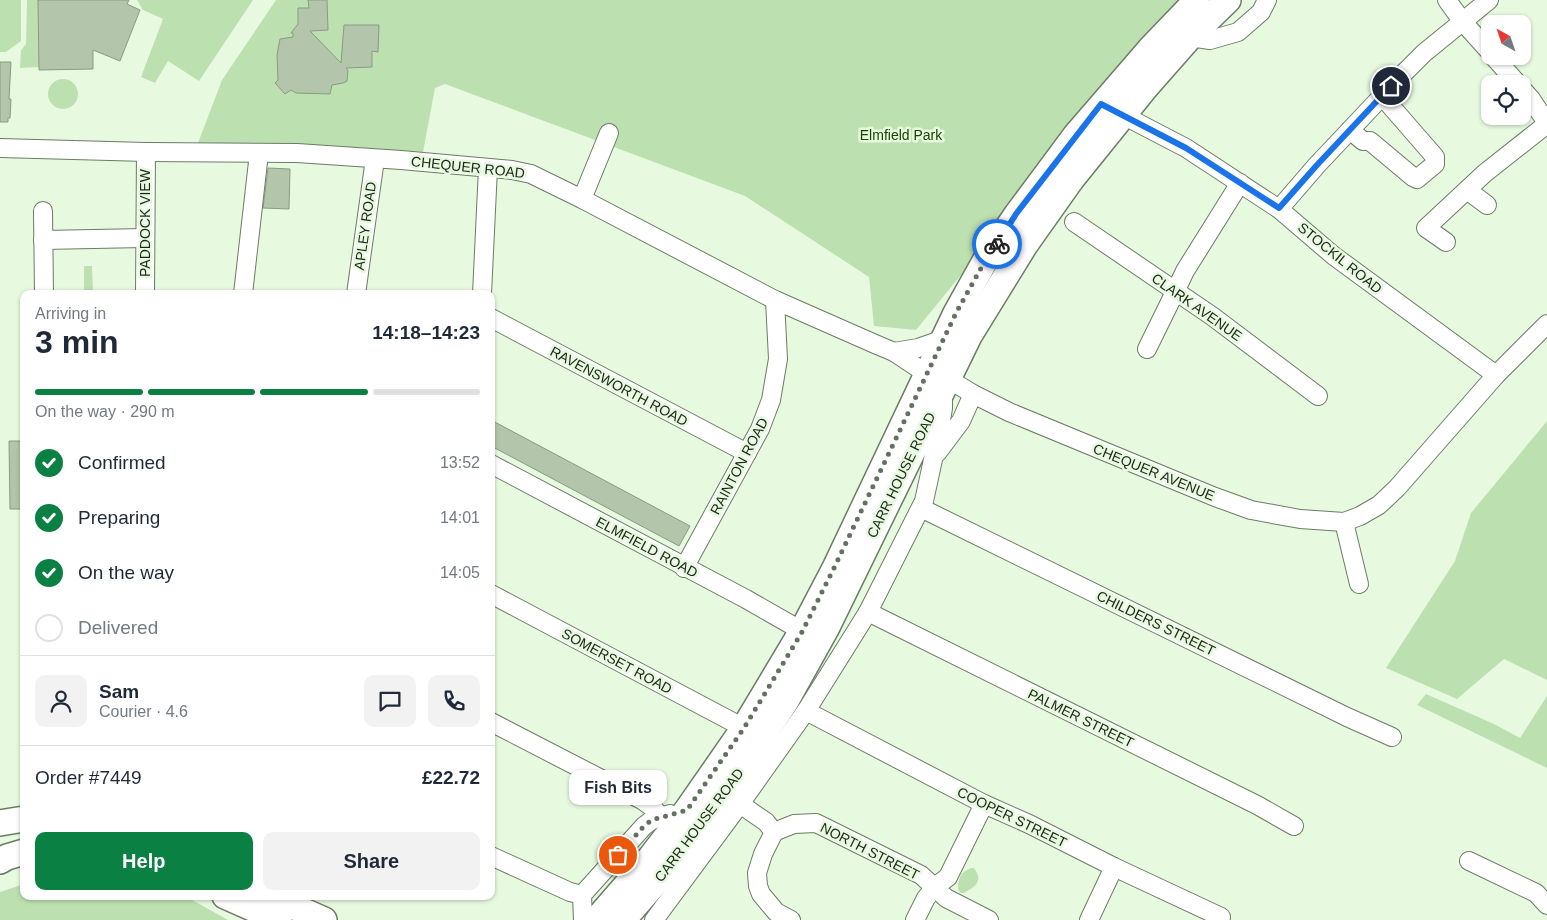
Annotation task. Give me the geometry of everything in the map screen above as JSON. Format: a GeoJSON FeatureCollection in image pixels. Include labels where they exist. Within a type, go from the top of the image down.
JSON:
{"type":"FeatureCollection","features":[{"type":"Feature","properties":{"kind":"highway","name":"CARR HOUSE ROAD"},"geometry":{"type":"LineString","coordinates":[[596,920],[650,858],[687,810],[744,728],[802,632],[834,568],[940,379],[970,336],[1025,245],[1071,180],[1151,48],[1197,0]]}},
{"type":"Feature","properties":{"kind":"highway","name":"CARR HOUSE ROAD"},"geometry":{"type":"LineString","coordinates":[[622,920],[682,851],[738,775],[786,701],[826,629],[940,379],[944,339],[985,261],[1016,214],[1112,110],[1228,0]]}},
{"type":"Feature","properties":{"kind":"highway"},"geometry":{"type":"LineString","coordinates":[[0,823],[20,820]]}},
{"type":"Feature","properties":{"kind":"highway"},"geometry":{"type":"LineString","coordinates":[[0,861],[20,853]]}},
{"type":"Feature","properties":{"kind":"highway"},"geometry":{"type":"LineString","coordinates":[[234,900],[279,920]]}},
{"type":"Feature","properties":{"kind":"highway"},"geometry":{"type":"LineString","coordinates":[[279,900],[324,920]]}},
{"type":"Feature","properties":{"kind":"street"},"geometry":{"type":"LineString","coordinates":[[1190,37],[1210,40],[1238,32],[1261,12],[1267,0]]}},
{"type":"Feature","properties":{"kind":"street"},"geometry":{"type":"LineString","coordinates":[[1447,0],[1462,21],[1481,42]]}},
{"type":"Feature","properties":{"kind":"street"},"geometry":{"type":"LineString","coordinates":[[1279,208],[1424,53],[1489,0]]}},
{"type":"Feature","properties":{"kind":"street"},"geometry":{"type":"LineString","coordinates":[[1502,65],[1510,75]]}},
{"type":"Feature","properties":{"kind":"street"},"geometry":{"type":"LineString","coordinates":[[1350,130],[1363,141],[1370,141],[1417,179],[1435,164],[1435,157],[1382,96]]}},
{"type":"Feature","properties":{"kind":"street"},"geometry":{"type":"LineString","coordinates":[[1446,242],[1426,228],[1485,173],[1547,123],[1531,101]]}},
{"type":"Feature","properties":{"kind":"street","name":"STOCKIL ROAD"},"geometry":{"type":"LineString","coordinates":[[1112,110],[1186,148],[1279,208],[1341,262],[1496,375]]}},
{"type":"Feature","properties":{"kind":"street"},"geometry":{"type":"LineString","coordinates":[[582,199],[609,132]]}},
{"type":"Feature","properties":{"kind":"street","name":"CHEQUER ROAD"},"geometry":{"type":"LineString","coordinates":[[0,148],[146,152],[297,153],[512,170],[531,174],[775,300],[894,352],[940,379]]}},
{"type":"Feature","properties":{"kind":"street","name":"PADDOCK VIEW"},"geometry":{"type":"LineString","coordinates":[[145,290],[146,152]]}},
{"type":"Feature","properties":{"kind":"street"},"geometry":{"type":"LineString","coordinates":[[243,290],[260,153]]}},
{"type":"Feature","properties":{"kind":"street","name":"APLEY ROAD"},"geometry":{"type":"LineString","coordinates":[[357,290],[374,159]]}},
{"type":"Feature","properties":{"kind":"street"},"geometry":{"type":"LineString","coordinates":[[482,290],[488,168]]}},
{"type":"Feature","properties":{"kind":"street"},"geometry":{"type":"LineString","coordinates":[[1147,349],[1176,292],[1184,271],[1240,184]]}},
{"type":"Feature","properties":{"kind":"street"},"geometry":{"type":"LineString","coordinates":[[1467,190],[1487,205]]}},
{"type":"Feature","properties":{"kind":"street"},"geometry":{"type":"LineString","coordinates":[[43,211],[44,290]]}},
{"type":"Feature","properties":{"kind":"street","name":"CLARK AVENUE"},"geometry":{"type":"LineString","coordinates":[[1074,222],[1212,316],[1318,396]]}},
{"type":"Feature","properties":{"kind":"street"},"geometry":{"type":"LineString","coordinates":[[43,240],[144,238]]}},
{"type":"Feature","properties":{"kind":"street","name":"RAINTON ROAD"},"geometry":{"type":"LineString","coordinates":[[684,568],[766,415],[771,400],[778,359],[775,300]]}},
{"type":"Feature","properties":{"kind":"street","name":"RAVENSWORTH ROAD"},"geometry":{"type":"LineString","coordinates":[[495,320],[747,453]]}},
{"type":"Feature","properties":{"kind":"street","name":"CHEQUER AVENUE"},"geometry":{"type":"LineString","coordinates":[[940,379],[955,383],[1009,412],[1233,504],[1251,510],[1300,518],[1344,522],[1360,516],[1379,505],[1397,488],[1496,375],[1547,324]]}},
{"type":"Feature","properties":{"kind":"street"},"geometry":{"type":"LineString","coordinates":[[894,352],[918,348],[944,339]]}},
{"type":"Feature","properties":{"kind":"street"},"geometry":{"type":"LineString","coordinates":[[655,920],[806,711],[868,612],[920,510],[926,492],[943,408],[940,379]]}},
{"type":"Feature","properties":{"kind":"street"},"geometry":{"type":"LineString","coordinates":[[935,455],[961,421],[973,394]]}},
{"type":"Feature","properties":{"kind":"street","name":"ELMFIELD ROAD"},"geometry":{"type":"LineString","coordinates":[[495,466],[684,568],[746,599],[802,632]]}},
{"type":"Feature","properties":{"kind":"street","name":"CHILDERS STREET"},"geometry":{"type":"LineString","coordinates":[[920,510],[925,510],[1346,717],[1392,737]]}},
{"type":"Feature","properties":{"kind":"street"},"geometry":{"type":"LineString","coordinates":[[1344,522],[1359,584]]}},
{"type":"Feature","properties":{"kind":"street","name":"SOMERSET ROAD"},"geometry":{"type":"LineString","coordinates":[[495,596],[744,728]]}},
{"type":"Feature","properties":{"kind":"street","name":"PALMER STREET"},"geometry":{"type":"LineString","coordinates":[[868,612],[1257,805],[1294,826]]}},
{"type":"Feature","properties":{"kind":"street","name":"COOPER STREET"},"geometry":{"type":"LineString","coordinates":[[806,711],[984,804],[1221,917]]}},
{"type":"Feature","properties":{"kind":"street"},"geometry":{"type":"LineString","coordinates":[[495,724],[642,800],[661,817]]}},
{"type":"Feature","properties":{"kind":"street"},"geometry":{"type":"LineString","coordinates":[[740,804],[766,822],[774,832],[763,854],[757,873],[758,886],[761,894],[776,912],[791,920]]}},
{"type":"Feature","properties":{"kind":"street","name":"NORTH STREET"},"geometry":{"type":"LineString","coordinates":[[935,887],[948,877],[984,804]]}},
{"type":"Feature","properties":{"kind":"street"},"geometry":{"type":"LineString","coordinates":[[583,920],[582,895],[644,826],[652,820],[687,810]]}},
{"type":"Feature","properties":{"kind":"street","name":"NORTH STREET"},"geometry":{"type":"LineString","coordinates":[[774,832],[794,824],[816,823],[921,875],[946,898],[989,920]]}},
{"type":"Feature","properties":{"kind":"street"},"geometry":{"type":"LineString","coordinates":[[495,858],[570,892],[582,895]]}},
{"type":"Feature","properties":{"kind":"street"},"geometry":{"type":"LineString","coordinates":[[1469,861],[1536,893],[1547,905]]}},
{"type":"Feature","properties":{"kind":"street"},"geometry":{"type":"LineString","coordinates":[[1089,920],[1114,867]]}},
{"type":"Feature","properties":{"kind":"street"},"geometry":{"type":"LineString","coordinates":[[915,920],[926,898],[935,887]]}},
{"type":"Feature","properties":{"kind":"green space"},"geometry":{"type":"Polygon","coordinates":[[[0,0],[21,0],[21,41],[6,52],[0,52],[0,0]]]}},
{"type":"Feature","properties":{"kind":"green space"},"geometry":{"type":"Polygon","coordinates":[[[27,0],[38,0],[39,67],[20,68],[21,50],[26,44],[27,0]]]}},
{"type":"Feature","properties":{"kind":"green space"},"geometry":{"type":"Polygon","coordinates":[[[137,0],[253,0],[199,81],[168,61],[155,83],[141,77],[163,19],[143,10],[137,0]]]}},
{"type":"Feature","properties":{"kind":"green space","name":"Elmfield Park"},"geometry":{"type":"Polygon","coordinates":[[[276,0],[1197,0],[1101,104],[916,330],[874,326],[869,277],[745,196],[445,84],[435,88],[423,152],[321,146],[198,143],[222,80],[276,0]]]}},
{"type":"Feature","properties":{"kind":"green space"},"geometry":{"type":"Polygon","coordinates":[[[63,79],[74,83],[78,94],[74,105],[63,109],[52,105],[48,94],[52,83],[63,79]]]}},
{"type":"Feature","properties":{"kind":"green space"},"geometry":{"type":"Polygon","coordinates":[[[84,266],[92,266],[93,290],[84,290],[84,266]]]}},
{"type":"Feature","properties":{"kind":"green space"},"geometry":{"type":"Polygon","coordinates":[[[1547,421],[1547,680],[1504,659],[1457,699],[1386,668],[1455,561],[1471,513],[1547,421]]]}},
{"type":"Feature","properties":{"kind":"green space"},"geometry":{"type":"Polygon","coordinates":[[[1426,694],[1494,724],[1520,738],[1547,696],[1547,768],[1417,705],[1426,694]]]}},
{"type":"Feature","properties":{"kind":"green space"},"geometry":{"type":"Polygon","coordinates":[[[974,868],[977,873],[977,883],[964,893],[961,893],[958,890],[960,876],[974,868]]]}},
{"type":"Feature","properties":{"kind":"green space"},"geometry":{"type":"Polygon","coordinates":[[[20,885],[20,900],[192,900],[228,920],[0,920],[0,892],[20,885]]]}},
{"type":"Feature","properties":{"kind":"building"},"geometry":{"type":"Polygon","coordinates":[[[38,0],[129,0],[127,4],[140,10],[120,61],[93,50],[93,69],[39,70],[38,0]]]}},
{"type":"Feature","properties":{"kind":"building"},"geometry":{"type":"Polygon","coordinates":[[[308,0],[327,0],[328,30],[310,31],[341,63],[344,25],[379,25],[378,52],[372,51],[372,67],[346,68],[348,70],[347,81],[332,85],[330,94],[296,93],[291,90],[285,94],[275,83],[278,80],[277,55],[280,39],[293,37],[293,33],[291,33],[298,24],[298,8],[309,8],[308,0]]]}},
{"type":"Feature","properties":{"kind":"building"},"geometry":{"type":"Polygon","coordinates":[[[0,62],[11,62],[9,99],[11,99],[8,122],[0,122],[0,62]]]}},
{"type":"Feature","properties":{"kind":"building"},"geometry":{"type":"Polygon","coordinates":[[[268,168],[290,169],[289,209],[263,208],[268,168]]]}},
{"type":"Feature","properties":{"kind":"building"},"geometry":{"type":"Polygon","coordinates":[[[495,422],[690,526],[679,546],[495,448],[495,422]]]}},
{"type":"Feature","properties":{"kind":"building"},"geometry":{"type":"Polygon","coordinates":[[[9,441],[20,441],[20,509],[10,509],[9,441]]]}},
{"type":"Feature","properties":{"kind":"way so far"},"geometry":{"type":"LineString","coordinates":[[618,855],[644,826],[652,820],[687,810],[744,728],[802,632],[956,313],[985,261],[997,244]]}},
{"type":"Feature","properties":{"kind":"place","name":"Fish Bits"},"geometry":{"type":"Point","coordinates":[618,855]}},
{"type":"Feature","properties":{"kind":"route"},"geometry":{"type":"LineString","coordinates":[[997,244],[1016,214],[1101,104],[1186,148],[1279,208],[1391,86]]}}]}
